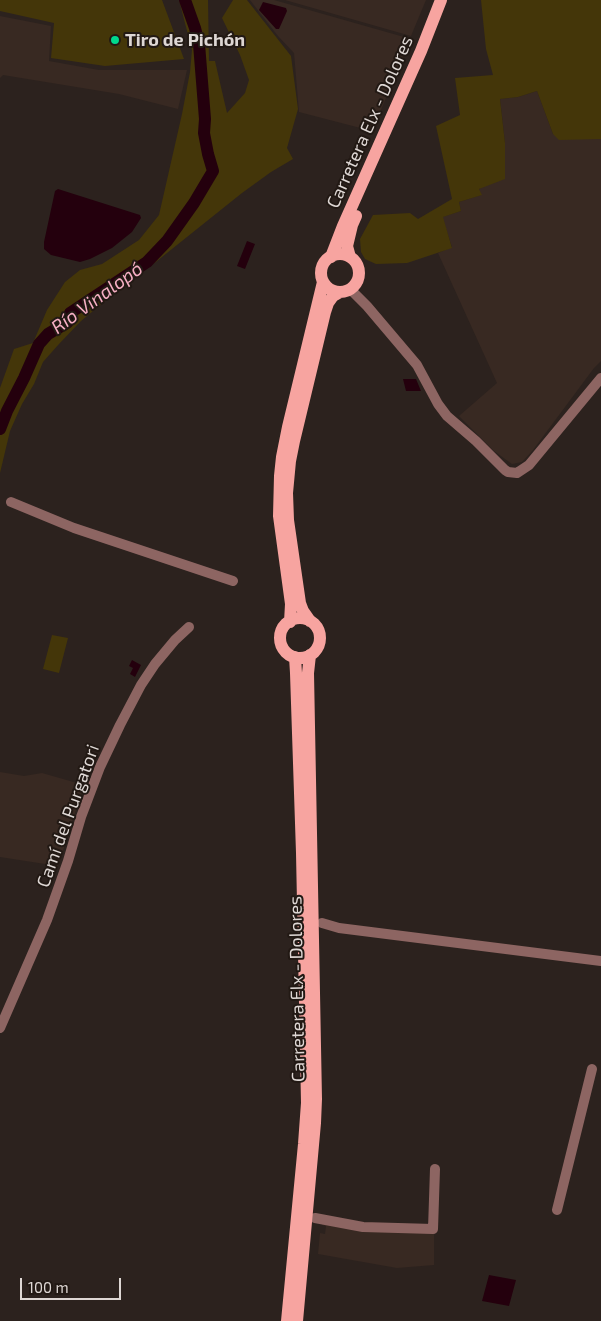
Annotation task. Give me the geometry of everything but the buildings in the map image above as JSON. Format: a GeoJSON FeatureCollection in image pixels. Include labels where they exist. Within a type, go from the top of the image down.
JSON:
{"type":"FeatureCollection","features":[{"type":"Feature","properties":{"kind":"main road","name":"Carretera Elx - Dolores"},"geometry":{"type":"LineString","coordinates":[[331,257],[421,51],[441,0]]}},
{"type":"Feature","properties":{"kind":"main road","name":"Carretera Elx - Dolores"},"geometry":{"type":"LineString","coordinates":[[350,257],[347,246],[352,225],[424,65],[449,0]]}},
{"type":"Feature","properties":{"kind":"main road"},"geometry":{"type":"LineString","coordinates":[[310,621],[298,618],[290,622],[282,630],[281,641],[286,652],[295,657],[303,658],[310,655],[318,648],[320,636],[316,627],[303,611],[300,603],[288,520],[287,493],[294,441],[325,312],[333,296],[345,290],[357,281],[358,271],[354,261],[350,257],[338,254],[326,260],[321,271],[321,277],[330,289],[345,290]]}},
{"type":"Feature","properties":{"kind":"main road"},"geometry":{"type":"LineString","coordinates":[[290,622],[291,604],[279,516],[280,476],[288,427],[324,282]]}},
{"type":"Feature","properties":{"kind":"main road","name":"Carretera Elx - Dolores"},"geometry":{"type":"LineString","coordinates":[[297,1321],[316,1099],[308,673],[310,655]]}},
{"type":"Feature","properties":{"kind":"main road","name":"Carretera Elx - Dolores"},"geometry":{"type":"LineString","coordinates":[[287,1321],[307,1103],[302,843],[295,657]]}},
{"type":"Feature","properties":{"kind":"street"},"geometry":{"type":"LineString","coordinates":[[345,290],[367,306],[417,365],[438,404],[447,416],[508,472],[517,473],[529,465],[601,378]]}},
{"type":"Feature","properties":{"kind":"street"},"geometry":{"type":"LineString","coordinates":[[11,502],[74,528],[233,581]]}},
{"type":"Feature","properties":{"kind":"street","name":"Camí del Purgatori"},"geometry":{"type":"LineString","coordinates":[[0,1028],[47,920],[81,817],[100,767],[120,725],[152,668],[175,640],[189,627]]}},
{"type":"Feature","properties":{"kind":"street"},"geometry":{"type":"LineString","coordinates":[[322,923],[348,929],[601,961]]}},
{"type":"Feature","properties":{"kind":"street"},"geometry":{"type":"LineString","coordinates":[[557,1210],[592,1069]]}},
{"type":"Feature","properties":{"kind":"street"},"geometry":{"type":"LineString","coordinates":[[316,1218],[363,1227],[433,1229],[435,1169]]}},
{"type":"Feature","properties":{"kind":"shaded area","name":"Tiro de Pichón"},"geometry":{"type":"Polygon","coordinates":[[[0,0],[162,0],[184,59],[105,66],[51,58],[54,23],[0,11],[0,0]]]}},
{"type":"Feature","properties":{"kind":"shaded area"},"geometry":{"type":"Polygon","coordinates":[[[179,0],[208,0],[209,61],[215,61],[227,113],[245,93],[249,80],[240,55],[222,18],[233,0],[247,0],[291,56],[298,109],[287,148],[293,159],[242,193],[128,282],[81,321],[59,344],[43,362],[34,384],[22,404],[10,431],[0,473],[0,388],[14,349],[33,343],[47,310],[65,282],[80,270],[102,264],[139,240],[159,215],[190,72],[192,50],[179,0]]]}},
{"type":"Feature","properties":{"kind":"shaded area"},"geometry":{"type":"Polygon","coordinates":[[[250,0],[274,0],[411,39],[372,131],[299,112],[294,53],[250,0]]]}},
{"type":"Feature","properties":{"kind":"shaded area"},"geometry":{"type":"Polygon","coordinates":[[[285,0],[426,0],[411,36],[285,0]]]}},
{"type":"Feature","properties":{"kind":"shaded area"},"geometry":{"type":"Polygon","coordinates":[[[481,0],[601,0],[601,139],[559,140],[553,134],[537,91],[518,97],[500,99],[505,143],[505,179],[479,189],[482,195],[459,202],[461,211],[443,217],[452,248],[407,263],[376,264],[365,259],[361,252],[360,239],[373,215],[410,213],[418,219],[452,199],[436,126],[460,115],[455,78],[493,75],[486,49],[481,0]]]}},
{"type":"Feature","properties":{"kind":"shaded area"},"geometry":{"type":"Polygon","coordinates":[[[263,2],[286,8],[287,11],[279,29],[276,29],[259,10],[263,2]]]}},
{"type":"Feature","properties":{"kind":"shaded area"},"geometry":{"type":"Polygon","coordinates":[[[0,16],[51,26],[49,61],[99,70],[187,70],[178,109],[119,94],[3,75],[0,78],[0,16]]]}},
{"type":"Feature","properties":{"kind":"shaded area"},"geometry":{"type":"Polygon","coordinates":[[[537,91],[553,134],[601,139],[601,361],[533,450],[522,462],[512,464],[494,451],[459,416],[497,383],[438,253],[452,247],[442,217],[461,211],[459,202],[481,195],[479,190],[505,143],[500,99],[518,97],[537,91]]]}},
{"type":"Feature","properties":{"kind":"shaded area"},"geometry":{"type":"Polygon","coordinates":[[[58,189],[140,215],[141,218],[132,232],[112,248],[90,259],[80,262],[51,255],[44,249],[44,242],[55,191],[58,189]]]}},
{"type":"Feature","properties":{"kind":"shaded area"},"geometry":{"type":"Polygon","coordinates":[[[247,241],[255,244],[245,269],[237,266],[247,241]]]}},
{"type":"Feature","properties":{"kind":"shaded area"},"geometry":{"type":"Polygon","coordinates":[[[403,379],[416,379],[421,391],[406,391],[403,379]]]}},
{"type":"Feature","properties":{"kind":"shaded area"},"geometry":{"type":"Polygon","coordinates":[[[52,635],[68,638],[59,673],[43,669],[52,635]]]}},
{"type":"Feature","properties":{"kind":"shaded area"},"geometry":{"type":"Polygon","coordinates":[[[132,660],[141,665],[135,677],[130,674],[133,668],[129,666],[132,660]]]}},
{"type":"Feature","properties":{"kind":"shaded area"},"geometry":{"type":"Polygon","coordinates":[[[0,772],[24,776],[42,773],[84,785],[58,866],[0,857],[0,772]]]}},
{"type":"Feature","properties":{"kind":"shaded area"},"geometry":{"type":"Polygon","coordinates":[[[322,1221],[434,1232],[434,1265],[397,1268],[318,1254],[320,1233],[325,1234],[326,1226],[322,1225],[322,1221]]]}},
{"type":"Feature","properties":{"kind":"shaded area"},"geometry":{"type":"Polygon","coordinates":[[[489,1275],[516,1280],[509,1306],[482,1301],[489,1275]]]}},
{"type":"Feature","properties":{"kind":"waterway","name":"Río Vinalopó"},"geometry":{"type":"LineString","coordinates":[[0,429],[39,344],[48,334],[68,322],[70,313],[147,262],[167,241],[194,203],[213,171],[204,133],[205,119],[199,44],[185,0]]}},
{"type":"Feature","properties":{"kind":"place","name":"Tiro de Pichón"},"geometry":{"type":"Point","coordinates":[115,40]}}]}
